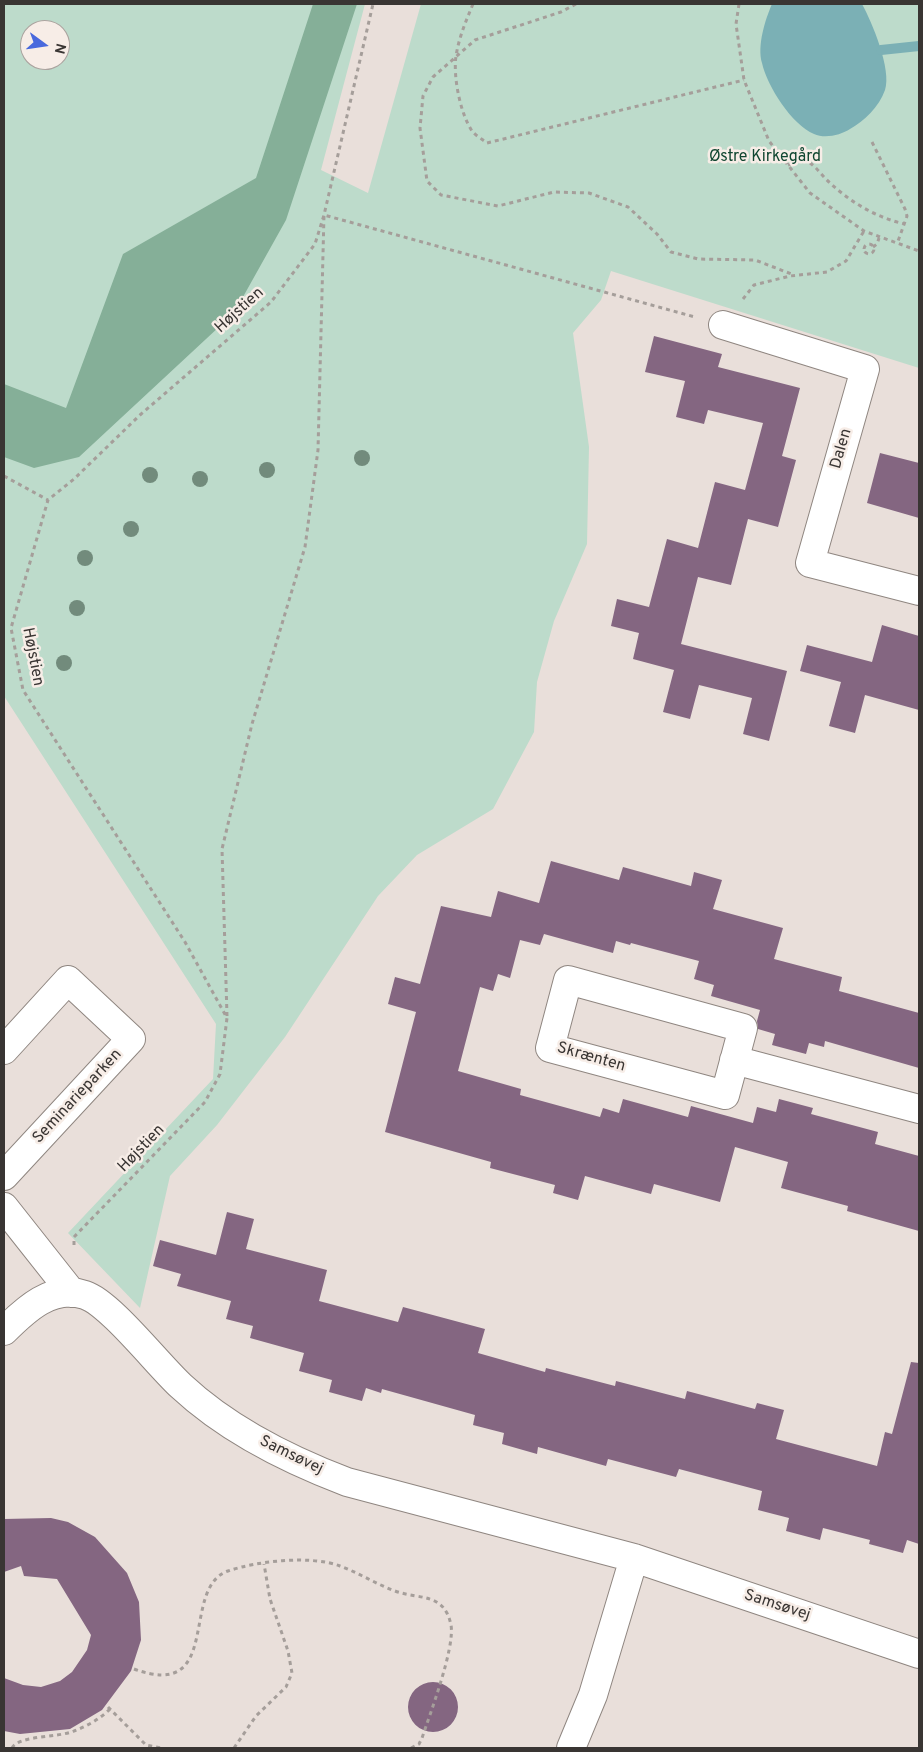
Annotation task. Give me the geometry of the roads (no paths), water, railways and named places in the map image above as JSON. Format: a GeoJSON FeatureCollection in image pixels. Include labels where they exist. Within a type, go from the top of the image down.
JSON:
{"type":"FeatureCollection","features":[{"type":"Feature","properties":{"kind":"street","name":"Dalen"},"geometry":{"type":"LineString","coordinates":[[723,325],[865,369],[810,563],[919,591]]}},
{"type":"Feature","properties":{"kind":"street","name":"Seminarieparken"},"geometry":{"type":"LineString","coordinates":[[4,1050],[68,980],[131,1040],[4,1176]]}},
{"type":"Feature","properties":{"kind":"street","name":"Skrænten"},"geometry":{"type":"LineString","coordinates":[[568,980],[743,1028],[734,1060],[725,1095],[550,1048],[568,980]]}},
{"type":"Feature","properties":{"kind":"street"},"geometry":{"type":"LineString","coordinates":[[734,1060],[919,1110]]}},
{"type":"Feature","properties":{"kind":"street"},"geometry":{"type":"LineString","coordinates":[[4,1208],[72,1293]]}},
{"type":"Feature","properties":{"kind":"street","name":"Samsøvej"},"geometry":{"type":"LineString","coordinates":[[4,1331],[28,1308],[47,1296],[72,1293],[86,1295],[108,1311],[180,1386],[204,1406],[274,1450],[324,1473],[347,1482],[634,1558],[919,1654]]}},
{"type":"Feature","properties":{"kind":"street"},"geometry":{"type":"LineString","coordinates":[[571,1748],[593,1695],[634,1558]]}},
{"type":"Feature","properties":{"kind":"water"},"geometry":{"type":"Polygon","coordinates":[[[772,4],[862,4],[880,46],[886,71],[885,90],[879,102],[866,118],[838,135],[828,136],[814,134],[789,114],[769,83],[762,63],[760,49],[762,33],[772,4]]]}},
{"type":"Feature","properties":{"kind":"waterway"},"geometry":{"type":"LineString","coordinates":[[881,50],[919,46]]}},
{"type":"Feature","properties":{"kind":"park label","name":"Østre Kirkegård"},"geometry":{"type":"Point","coordinates":[765,158]}}]}
